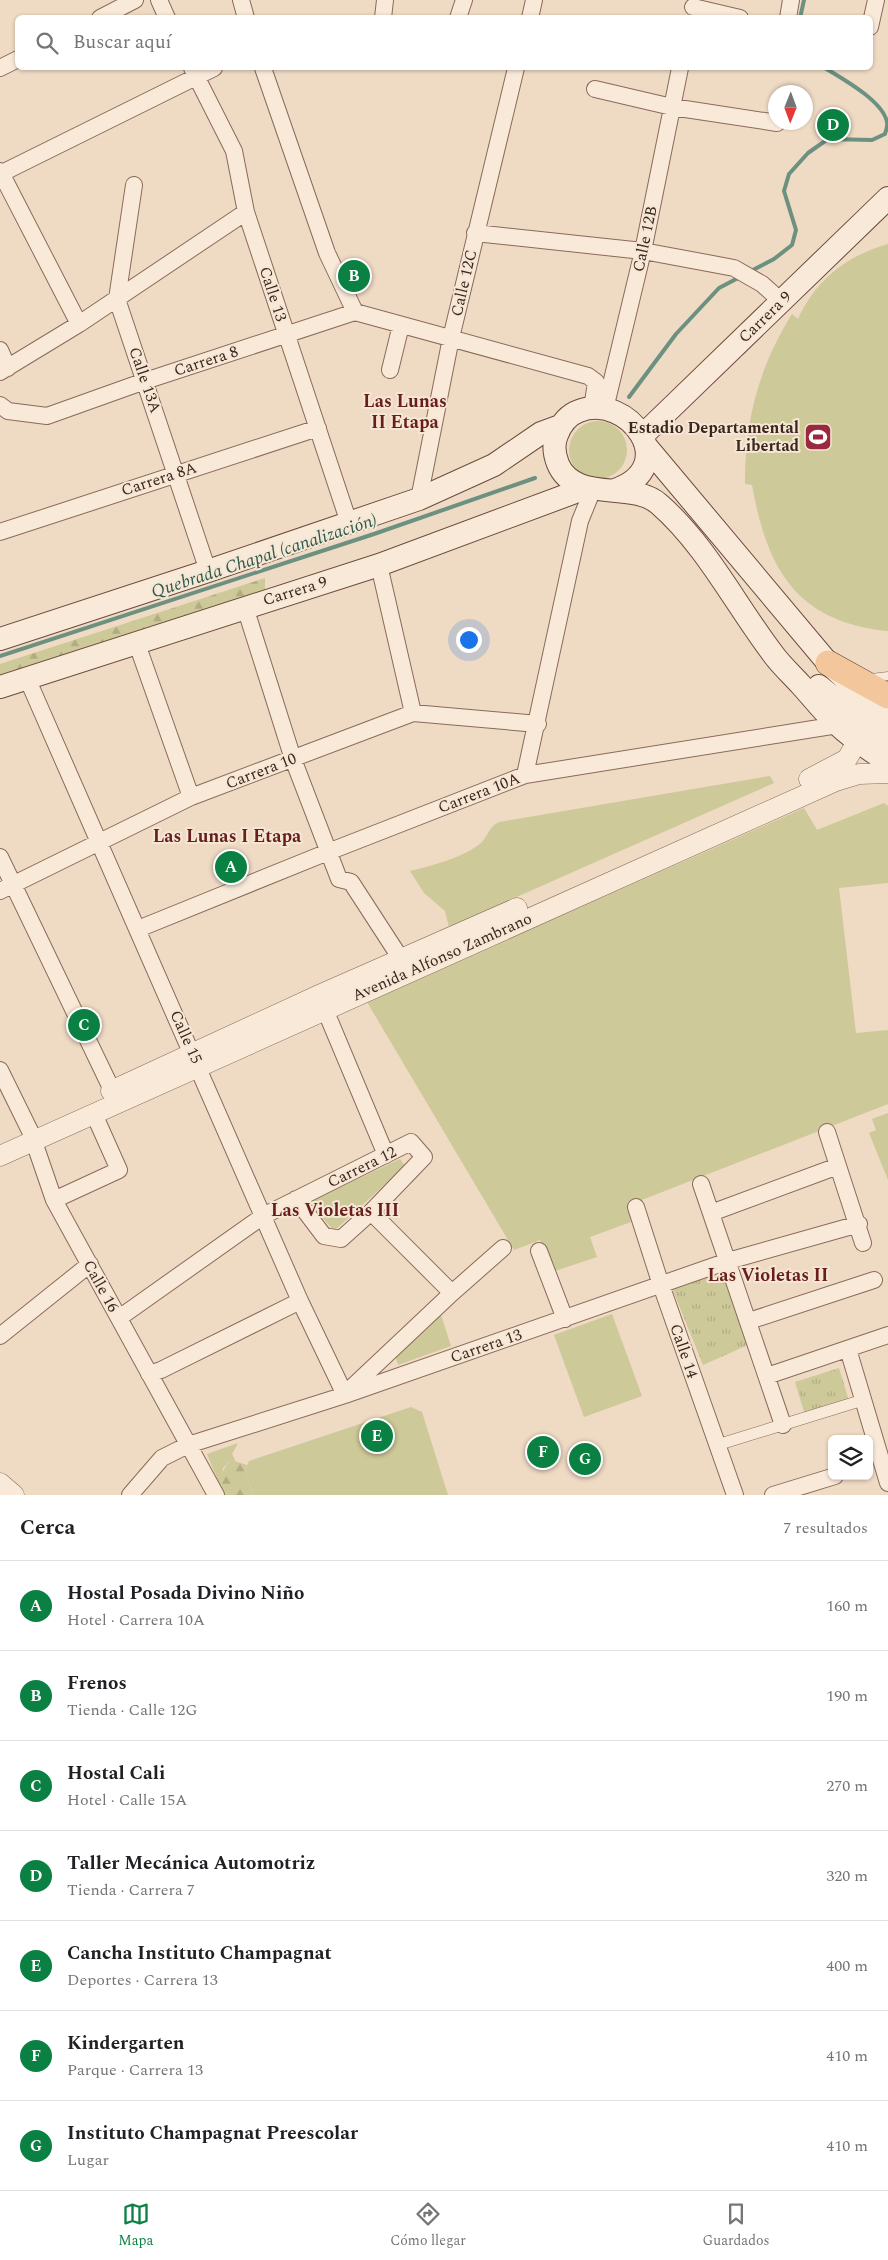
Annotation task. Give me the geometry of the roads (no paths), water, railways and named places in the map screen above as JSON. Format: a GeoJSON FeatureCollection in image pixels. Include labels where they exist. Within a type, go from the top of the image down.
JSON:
{"type":"FeatureCollection","features":[{"type":"Feature","properties":{"kind":"main road","name":"Carrera 9"},"geometry":{"type":"LineString","coordinates":[[644,441],[781,301],[888,198]]}},
{"type":"Feature","properties":{"kind":"main road"},"geometry":{"type":"LineString","coordinates":[[886,771],[862,744],[838,725],[774,655],[696,543],[657,502],[615,490],[590,488],[572,481],[561,470],[554,456],[554,441],[560,426],[568,417],[580,411],[599,409],[632,423],[644,441],[723,540],[828,663],[888,719]]}},
{"type":"Feature","properties":{"kind":"main road"},"geometry":{"type":"LineString","coordinates":[[0,638],[208,571],[419,499],[494,465],[541,433],[560,426]]}},
{"type":"Feature","properties":{"kind":"main road"},"geometry":{"type":"LineString","coordinates":[[615,490],[627,486],[639,476],[647,459],[644,441]]}},
{"type":"Feature","properties":{"kind":"main road","name":"Carrera 9"},"geometry":{"type":"LineString","coordinates":[[0,687],[379,565],[590,488]]}},
{"type":"Feature","properties":{"kind":"main road"},"geometry":{"type":"LineString","coordinates":[[723,540],[734,575],[770,631],[825,693],[888,742]]}},
{"type":"Feature","properties":{"kind":"main road"},"geometry":{"type":"LineString","coordinates":[[828,663],[888,696]]}},
{"type":"Feature","properties":{"kind":"street"},"geometry":{"type":"LineString","coordinates":[[106,15],[135,0]]}},
{"type":"Feature","properties":{"kind":"street"},"geometry":{"type":"LineString","coordinates":[[159,0],[166,15]]}},
{"type":"Feature","properties":{"kind":"street"},"geometry":{"type":"LineString","coordinates":[[241,0],[245,15]]}},
{"type":"Feature","properties":{"kind":"street"},"geometry":{"type":"LineString","coordinates":[[383,15],[385,0]]}},
{"type":"Feature","properties":{"kind":"street"},"geometry":{"type":"LineString","coordinates":[[459,15],[464,0]]}},
{"type":"Feature","properties":{"kind":"street"},"geometry":{"type":"LineString","coordinates":[[531,15],[534,0]]}},
{"type":"Feature","properties":{"kind":"street"},"geometry":{"type":"LineString","coordinates":[[789,15],[792,0]]}},
{"type":"Feature","properties":{"kind":"street"},"geometry":{"type":"LineString","coordinates":[[873,15],[876,0]]}},
{"type":"Feature","properties":{"kind":"street"},"geometry":{"type":"LineString","coordinates":[[693,8],[726,15]]}},
{"type":"Feature","properties":{"kind":"street"},"geometry":{"type":"LineString","coordinates":[[0,68],[15,60]]}},
{"type":"Feature","properties":{"kind":"street"},"geometry":{"type":"LineString","coordinates":[[264,70],[327,253],[355,312],[588,376],[596,382],[599,409]]}},
{"type":"Feature","properties":{"kind":"street","name":"Calle 12C"},"geometry":{"type":"LineString","coordinates":[[419,499],[451,338],[513,70]]}},
{"type":"Feature","properties":{"kind":"street","name":"Calle 12B"},"geometry":{"type":"LineString","coordinates":[[599,409],[643,252],[680,70]]}},
{"type":"Feature","properties":{"kind":"street"},"geometry":{"type":"LineString","coordinates":[[79,324],[0,173],[194,72]]}},
{"type":"Feature","properties":{"kind":"street","name":"Calle 13"},"geometry":{"type":"LineString","coordinates":[[194,72],[234,151],[246,212],[350,523]]}},
{"type":"Feature","properties":{"kind":"street"},"geometry":{"type":"LineString","coordinates":[[595,89],[672,107],[768,122]]}},
{"type":"Feature","properties":{"kind":"street","name":"Calle 13A"},"geometry":{"type":"LineString","coordinates":[[134,185],[117,299],[208,571]]}},
{"type":"Feature","properties":{"kind":"street"},"geometry":{"type":"LineString","coordinates":[[0,350],[4,370],[79,324],[246,212]]}},
{"type":"Feature","properties":{"kind":"street"},"geometry":{"type":"LineString","coordinates":[[475,233],[643,252],[734,268],[762,284],[781,301]]}},
{"type":"Feature","properties":{"kind":"street","name":"Carrera 8"},"geometry":{"type":"LineString","coordinates":[[0,405],[8,411],[48,416],[145,381],[355,312]]}},
{"type":"Feature","properties":{"kind":"street"},"geometry":{"type":"LineString","coordinates":[[390,370],[401,325]]}},
{"type":"Feature","properties":{"kind":"street","name":"Carrera 8A"},"geometry":{"type":"LineString","coordinates":[[0,532],[175,473],[318,428]]}},
{"type":"Feature","properties":{"kind":"street"},"geometry":{"type":"LineString","coordinates":[[525,775],[538,724],[580,521],[590,488]]}},
{"type":"Feature","properties":{"kind":"street"},"geometry":{"type":"LineString","coordinates":[[379,565],[413,713]]}},
{"type":"Feature","properties":{"kind":"street"},"geometry":{"type":"LineString","coordinates":[[245,607],[293,759],[339,879],[351,882],[401,959]]}},
{"type":"Feature","properties":{"kind":"street"},"geometry":{"type":"LineString","coordinates":[[137,644],[191,797]]}},
{"type":"Feature","properties":{"kind":"street","name":"Calle 15"},"geometry":{"type":"LineString","coordinates":[[27,678],[300,1301],[345,1395]]}},
{"type":"Feature","properties":{"kind":"street","name":"Carrera 10"},"geometry":{"type":"LineString","coordinates":[[6,888],[191,797],[413,713],[538,724]]}},
{"type":"Feature","properties":{"kind":"street","name":"Carrera 10A"},"geometry":{"type":"LineString","coordinates":[[138,929],[525,775],[838,725]]}},
{"type":"Feature","properties":{"kind":"street","name":"Avenida Alfonso Zambrano"},"geometry":{"type":"LineString","coordinates":[[322,1002],[401,959],[831,769],[847,759],[862,744]]}},
{"type":"Feature","properties":{"kind":"street","name":"Avenida Alfonso Zambrano"},"geometry":{"type":"LineString","coordinates":[[0,1146],[33,1137],[94,1114],[196,1060],[322,1002],[836,781],[859,774],[886,771]]}},
{"type":"Feature","properties":{"kind":"street"},"geometry":{"type":"LineString","coordinates":[[0,857],[6,888],[112,1090]]}},
{"type":"Feature","properties":{"kind":"street"},"geometry":{"type":"LineString","coordinates":[[322,1002],[386,1155]]}},
{"type":"Feature","properties":{"kind":"street","name":"Avenida Alfonso Zambrano"},"geometry":{"type":"LineString","coordinates":[[0,1156],[112,1090],[196,1060]]}},
{"type":"Feature","properties":{"kind":"street","name":"Calle 16"},"geometry":{"type":"LineString","coordinates":[[0,1070],[33,1137],[54,1200],[216,1495]]}},
{"type":"Feature","properties":{"kind":"street"},"geometry":{"type":"LineString","coordinates":[[54,1200],[118,1170],[94,1114]]}},
{"type":"Feature","properties":{"kind":"street"},"geometry":{"type":"LineString","coordinates":[[827,1132],[863,1243]]}},
{"type":"Feature","properties":{"kind":"street","name":"Carrera 12"},"geometry":{"type":"LineString","coordinates":[[119,1318],[263,1216],[296,1199],[386,1155],[411,1142],[424,1157],[341,1239],[324,1236],[296,1199]]}},
{"type":"Feature","properties":{"kind":"street"},"geometry":{"type":"LineString","coordinates":[[711,1213],[838,1166]]}},
{"type":"Feature","properties":{"kind":"street"},"geometry":{"type":"LineString","coordinates":[[701,1184],[784,1424]]}},
{"type":"Feature","properties":{"kind":"street","name":"Calle 14"},"geometry":{"type":"LineString","coordinates":[[636,1207],[660,1285],[735,1495]]}},
{"type":"Feature","properties":{"kind":"street"},"geometry":{"type":"LineString","coordinates":[[370,1212],[452,1293]]}},
{"type":"Feature","properties":{"kind":"street","name":"Carrera 13"},"geometry":{"type":"LineString","coordinates":[[130,1495],[162,1458],[188,1445],[345,1395],[728,1261],[858,1224]]}},
{"type":"Feature","properties":{"kind":"street"},"geometry":{"type":"LineString","coordinates":[[345,1395],[452,1293],[503,1248]]}},
{"type":"Feature","properties":{"kind":"street"},"geometry":{"type":"LineString","coordinates":[[540,1251],[565,1319]]}},
{"type":"Feature","properties":{"kind":"street"},"geometry":{"type":"LineString","coordinates":[[0,1336],[90,1264]]}},
{"type":"Feature","properties":{"kind":"street"},"geometry":{"type":"LineString","coordinates":[[749,1321],[874,1280]]}},
{"type":"Feature","properties":{"kind":"street"},"geometry":{"type":"LineString","coordinates":[[149,1374],[162,1370],[300,1301]]}},
{"type":"Feature","properties":{"kind":"street"},"geometry":{"type":"LineString","coordinates":[[767,1376],[888,1335]]}},
{"type":"Feature","properties":{"kind":"street"},"geometry":{"type":"LineString","coordinates":[[848,1349],[880,1463],[888,1483]]}},
{"type":"Feature","properties":{"kind":"street"},"geometry":{"type":"LineString","coordinates":[[717,1446],[863,1400]]}},
{"type":"Feature","properties":{"kind":"street"},"geometry":{"type":"LineString","coordinates":[[774,1495],[828,1478]]}},
{"type":"Feature","properties":{"kind":"street"},"geometry":{"type":"LineString","coordinates":[[0,1483],[14,1495]]}},
{"type":"Feature","properties":{"kind":"lane"},"geometry":{"type":"LineString","coordinates":[[859,679],[888,676]]}},
{"type":"Feature","properties":{"kind":"waterway"},"geometry":{"type":"LineString","coordinates":[[801,15],[804,0]]}},
{"type":"Feature","properties":{"kind":"waterway"},"geometry":{"type":"LineString","coordinates":[[751,271],[774,259],[792,245],[796,230],[784,191],[789,174],[808,153],[828,139],[872,140],[885,134],[887,122],[878,106],[861,91],[828,70]]}},
{"type":"Feature","properties":{"kind":"waterway"},"geometry":{"type":"LineString","coordinates":[[629,397],[676,334],[719,288],[740,277]]}},
{"type":"Feature","properties":{"kind":"waterway","name":"Quebrada Chapal (canalización)"},"geometry":{"type":"LineString","coordinates":[[0,656],[374,534],[535,478]]}},
{"type":"Feature","properties":{"kind":"place","name":"Taller Mecánica Automotriz"},"geometry":{"type":"Point","coordinates":[833,125]}},
{"type":"Feature","properties":{"kind":"place","name":"Frenos"},"geometry":{"type":"Point","coordinates":[354,276]}},
{"type":"Feature","properties":{"kind":"place","name":"Estadio Departamental Libertad"},"geometry":{"type":"Point","coordinates":[818,437]}},
{"type":"Feature","properties":{"kind":"place","name":"Hostal Posada Divino Niño"},"geometry":{"type":"Point","coordinates":[231,867]}},
{"type":"Feature","properties":{"kind":"place","name":"Hostal Cali"},"geometry":{"type":"Point","coordinates":[84,1025]}},
{"type":"Feature","properties":{"kind":"place","name":"Cancha Instituto Champagnat"},"geometry":{"type":"Point","coordinates":[377,1436]}},
{"type":"Feature","properties":{"kind":"place","name":"Kindergarten"},"geometry":{"type":"Point","coordinates":[543,1452]}},
{"type":"Feature","properties":{"kind":"place","name":"Instituto Champagnat Preescolar"},"geometry":{"type":"Point","coordinates":[585,1459]}},
{"type":"Feature","properties":{"kind":"district","name":"Las Lunas II Etapa"},"geometry":{"type":"Point","coordinates":[405,411]}},
{"type":"Feature","properties":{"kind":"district","name":"Las Lunas I Etapa"},"geometry":{"type":"Point","coordinates":[227,836]}},
{"type":"Feature","properties":{"kind":"district","name":"Las Violetas III"},"geometry":{"type":"Point","coordinates":[335,1210]}},
{"type":"Feature","properties":{"kind":"district","name":"Las Violetas II"},"geometry":{"type":"Point","coordinates":[768,1275]}}]}
